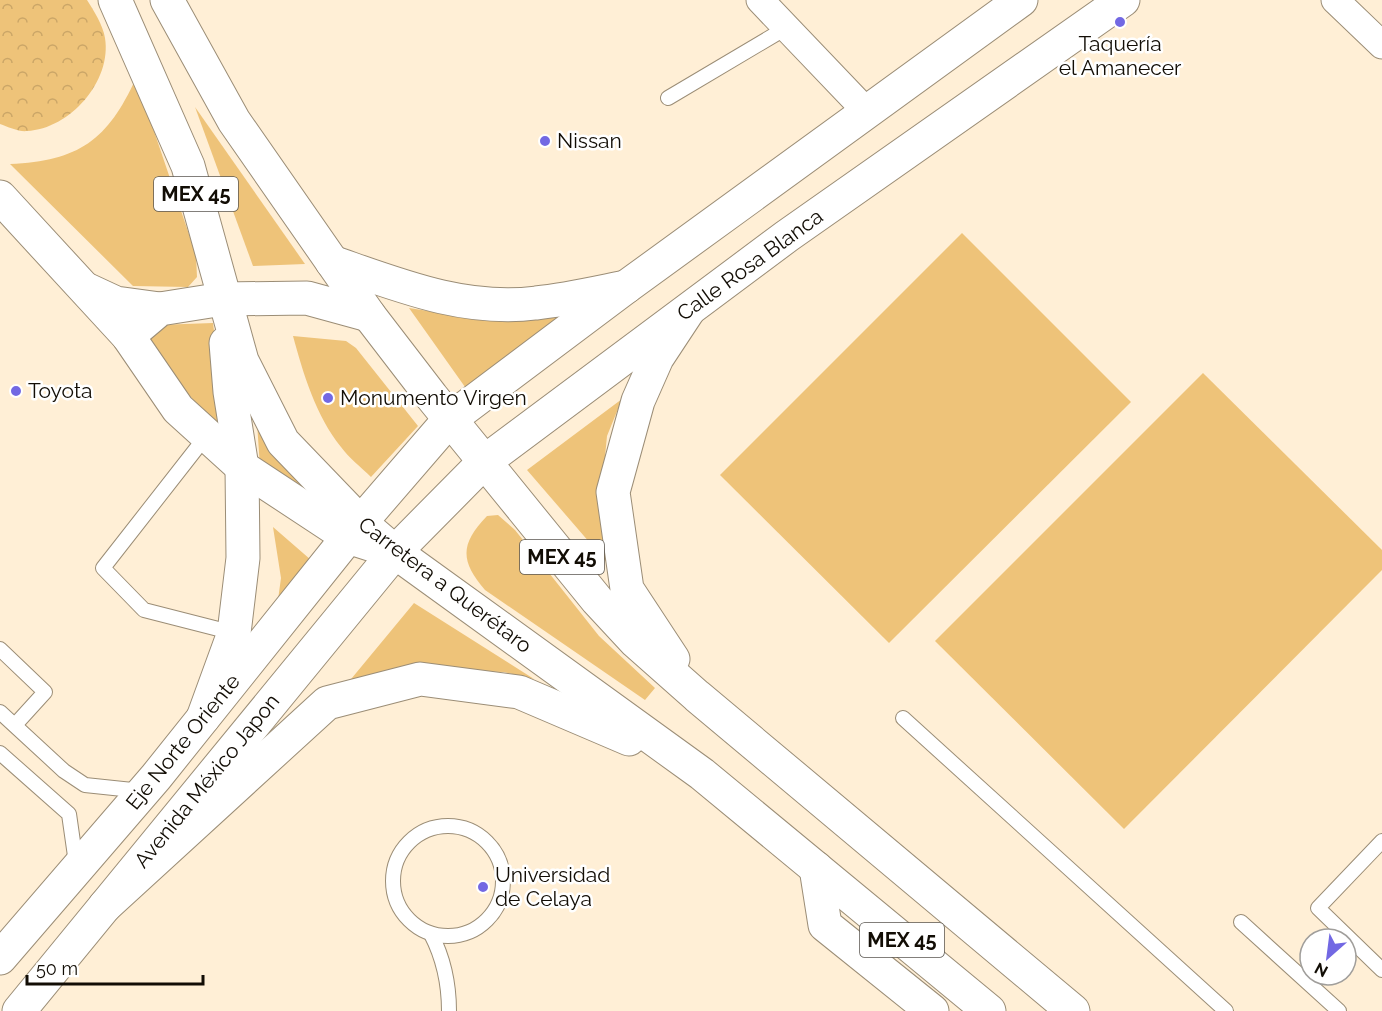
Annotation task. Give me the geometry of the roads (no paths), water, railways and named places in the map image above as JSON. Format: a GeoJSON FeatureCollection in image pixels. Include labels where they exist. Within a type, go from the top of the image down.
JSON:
{"type":"FeatureCollection","features":[{"type":"Feature","properties":{"kind":"main road","name":"Carretera a Querétaro"},"geometry":{"type":"LineString","coordinates":[[115,0],[188,165],[223,299],[242,361],[283,442],[354,529],[395,552],[702,774],[988,1011]]}},
{"type":"Feature","properties":{"kind":"main road","name":"MEX 45"},"geometry":{"type":"LineString","coordinates":[[167,0],[234,121],[369,315],[449,420],[597,600],[636,642],[697,696],[1072,1011]]}},
{"type":"Feature","properties":{"kind":"main road","name":"Calle Rosa Blanca"},"geometry":{"type":"LineString","coordinates":[[395,552],[484,462],[787,236],[1123,0]]}},
{"type":"Feature","properties":{"kind":"main road"},"geometry":{"type":"LineString","coordinates":[[0,197],[128,336],[178,409],[242,467],[354,529],[449,420],[1016,2]]}},
{"type":"Feature","properties":{"kind":"main road"},"geometry":{"type":"LineString","coordinates":[[332,262],[429,296],[484,304],[534,303],[626,288]]}},
{"type":"Feature","properties":{"kind":"main road"},"geometry":{"type":"LineString","coordinates":[[88,290],[116,303],[160,309],[223,299],[307,298],[369,315]]}},
{"type":"Feature","properties":{"kind":"main road"},"geometry":{"type":"LineString","coordinates":[[203,718],[234,633],[243,558],[242,467],[230,392],[223,299]]}},
{"type":"Feature","properties":{"kind":"main road"},"geometry":{"type":"LineString","coordinates":[[128,336],[160,309]]}},
{"type":"Feature","properties":{"kind":"main road"},"geometry":{"type":"LineString","coordinates":[[688,311],[657,358],[638,401],[613,492],[627,589],[697,696]]}},
{"type":"Feature","properties":{"kind":"main road","name":"Eje Norte Oriente"},"geometry":{"type":"LineString","coordinates":[[0,958],[144,791],[354,529]]}},
{"type":"Feature","properties":{"kind":"main road","name":"Avenida México Japon"},"geometry":{"type":"LineString","coordinates":[[20,1011],[395,552]]}},
{"type":"Feature","properties":{"kind":"main road"},"geometry":{"type":"LineString","coordinates":[[105,906],[327,703],[420,679],[519,692],[601,726],[702,774]]}},
{"type":"Feature","properties":{"kind":"main road"},"geometry":{"type":"LineString","coordinates":[[816,868],[825,925],[932,1011]]}},
{"type":"Feature","properties":{"kind":"street"},"geometry":{"type":"LineString","coordinates":[[760,0],[867,112]]}},
{"type":"Feature","properties":{"kind":"street"},"geometry":{"type":"LineString","coordinates":[[1335,0],[1382,45]]}},
{"type":"Feature","properties":{"kind":"lane"},"geometry":{"type":"LineString","coordinates":[[668,98],[786,28]]}},
{"type":"Feature","properties":{"kind":"lane"},"geometry":{"type":"LineString","coordinates":[[207,435],[103,568],[144,610],[234,633]]}},
{"type":"Feature","properties":{"kind":"lane"},"geometry":{"type":"LineString","coordinates":[[0,649],[45,692],[15,725]]}},
{"type":"Feature","properties":{"kind":"lane"},"geometry":{"type":"LineString","coordinates":[[0,711],[64,771],[85,785],[144,791]]}},
{"type":"Feature","properties":{"kind":"lane"},"geometry":{"type":"LineString","coordinates":[[903,718],[1227,1011]]}},
{"type":"Feature","properties":{"kind":"lane"},"geometry":{"type":"LineString","coordinates":[[0,753],[69,813],[76,869]]}},
{"type":"Feature","properties":{"kind":"lane"},"geometry":{"type":"LineString","coordinates":[[431,934],[449,937],[467,933],[484,924],[496,910],[502,892],[503,874],[497,856],[486,841],[470,830],[452,826],[434,827],[411,840],[395,862],[392,880],[398,905],[415,926],[431,934],[441,952],[449,990],[448,1011]]}},
{"type":"Feature","properties":{"kind":"lane"},"geometry":{"type":"LineString","coordinates":[[1382,841],[1318,908],[1382,970]]}},
{"type":"Feature","properties":{"kind":"lane"},"geometry":{"type":"LineString","coordinates":[[1241,922],[1339,1011]]}},
{"type":"Feature","properties":{"kind":"place","name":"Taquería el Amanecer"},"geometry":{"type":"Point","coordinates":[1120,22]}},
{"type":"Feature","properties":{"kind":"place","name":"Nissan"},"geometry":{"type":"Point","coordinates":[545,141]}},
{"type":"Feature","properties":{"kind":"place","name":"Toyota"},"geometry":{"type":"Point","coordinates":[16,391]}},
{"type":"Feature","properties":{"kind":"place","name":"Monumento Virgen"},"geometry":{"type":"Point","coordinates":[328,398]}},
{"type":"Feature","properties":{"kind":"place","name":"Universidad de Celaya"},"geometry":{"type":"Point","coordinates":[483,887]}}]}
